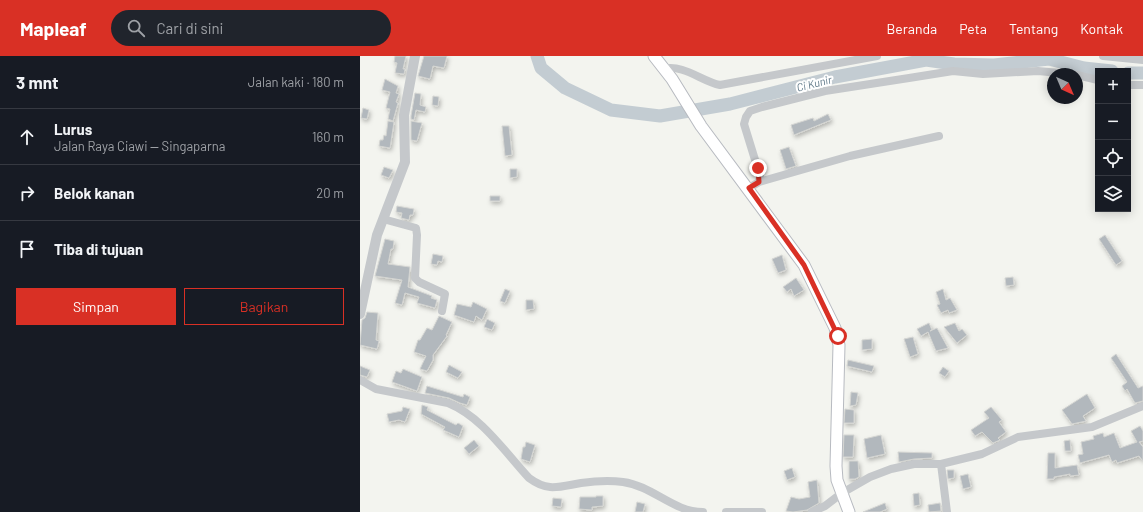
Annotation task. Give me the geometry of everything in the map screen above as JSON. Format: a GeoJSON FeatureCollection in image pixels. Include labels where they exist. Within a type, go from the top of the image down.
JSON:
{"type":"FeatureCollection","features":[{"type":"Feature","properties":{"kind":"main road"},"geometry":{"type":"LineString","coordinates":[[654,56],[672,79],[701,126],[749,188],[804,265],[838,336],[836,466],[837,480],[849,512]]}},
{"type":"Feature","properties":{"kind":"street"},"geometry":{"type":"LineString","coordinates":[[360,314],[377,235],[405,162],[404,115],[416,56]]}},
{"type":"Feature","properties":{"kind":"street"},"geometry":{"type":"LineString","coordinates":[[663,69],[673,67],[680,68],[710,83],[720,85],[877,56]]}},
{"type":"Feature","properties":{"kind":"street"},"geometry":{"type":"LineString","coordinates":[[1103,56],[1143,60]]}},
{"type":"Feature","properties":{"kind":"street"},"geometry":{"type":"LineString","coordinates":[[759,182],[758,168],[744,124],[746,117],[750,112],[762,107],[825,91],[952,72],[983,74],[1047,72]]}},
{"type":"Feature","properties":{"kind":"street"},"geometry":{"type":"LineString","coordinates":[[1083,76],[1095,79]]}},
{"type":"Feature","properties":{"kind":"street"},"geometry":{"type":"LineString","coordinates":[[1131,85],[1143,85]]}},
{"type":"Feature","properties":{"kind":"street"},"geometry":{"type":"LineString","coordinates":[[749,188],[759,182],[850,156],[939,136]]}},
{"type":"Feature","properties":{"kind":"street"},"geometry":{"type":"LineString","coordinates":[[383,219],[416,228],[418,235],[415,278],[419,282],[446,294],[442,311]]}},
{"type":"Feature","properties":{"kind":"street"},"geometry":{"type":"LineString","coordinates":[[360,380],[376,389],[448,403],[456,407],[481,425],[528,478],[538,484],[556,488],[601,480],[625,482],[652,490],[673,504],[692,512],[703,512]]}},
{"type":"Feature","properties":{"kind":"street"},"geometry":{"type":"LineString","coordinates":[[812,512],[825,506],[842,493],[870,477],[891,469],[914,464],[941,464],[982,454],[1018,437],[1092,427],[1143,406]]}},
{"type":"Feature","properties":{"kind":"street"},"geometry":{"type":"LineString","coordinates":[[941,464],[947,512]]}},
{"type":"Feature","properties":{"kind":"street"},"geometry":{"type":"LineString","coordinates":[[726,512],[762,512]]}},
{"type":"Feature","properties":{"kind":"building"},"geometry":{"type":"Polygon","coordinates":[[[395,56],[406,56],[403,69],[405,69],[404,74],[395,73],[397,63],[394,62],[395,56]]]}},
{"type":"Feature","properties":{"kind":"building"},"geometry":{"type":"Polygon","coordinates":[[[424,56],[447,56],[444,68],[433,66],[430,79],[418,76],[424,56]]]}},
{"type":"Feature","properties":{"kind":"building"},"geometry":{"type":"Polygon","coordinates":[[[385,79],[398,86],[396,93],[399,94],[396,102],[398,103],[393,121],[388,119],[390,109],[386,108],[390,92],[382,90],[385,79]]]}},
{"type":"Feature","properties":{"kind":"building"},"geometry":{"type":"Polygon","coordinates":[[[415,93],[421,94],[420,105],[426,107],[425,112],[416,110],[414,120],[411,119],[411,116],[415,93]]]}},
{"type":"Feature","properties":{"kind":"building"},"geometry":{"type":"Polygon","coordinates":[[[433,96],[439,97],[438,106],[432,105],[433,96]]]}},
{"type":"Feature","properties":{"kind":"building"},"geometry":{"type":"Polygon","coordinates":[[[363,108],[369,110],[367,119],[361,118],[363,108]]]}},
{"type":"Feature","properties":{"kind":"building"},"geometry":{"type":"Polygon","coordinates":[[[828,114],[831,120],[794,135],[791,125],[813,118],[814,121],[828,114]]]}},
{"type":"Feature","properties":{"kind":"building"},"geometry":{"type":"Polygon","coordinates":[[[388,121],[394,122],[390,148],[379,146],[380,140],[383,140],[384,135],[386,136],[388,121]]]}},
{"type":"Feature","properties":{"kind":"building"},"geometry":{"type":"Polygon","coordinates":[[[411,121],[422,123],[417,141],[411,140],[411,121]]]}},
{"type":"Feature","properties":{"kind":"building"},"geometry":{"type":"Polygon","coordinates":[[[502,126],[509,126],[512,155],[505,156],[502,126]]]}},
{"type":"Feature","properties":{"kind":"building"},"geometry":{"type":"Polygon","coordinates":[[[789,147],[796,166],[786,169],[780,150],[789,147]]]}},
{"type":"Feature","properties":{"kind":"building"},"geometry":{"type":"Polygon","coordinates":[[[384,167],[393,170],[389,178],[381,175],[384,167]]]}},
{"type":"Feature","properties":{"kind":"building"},"geometry":{"type":"Polygon","coordinates":[[[510,169],[517,169],[517,177],[510,178],[510,169]]]}},
{"type":"Feature","properties":{"kind":"building"},"geometry":{"type":"Polygon","coordinates":[[[490,196],[500,196],[500,201],[490,201],[490,196]]]}},
{"type":"Feature","properties":{"kind":"building"},"geometry":{"type":"Polygon","coordinates":[[[397,206],[414,209],[413,215],[410,215],[409,220],[401,218],[402,213],[396,212],[397,206]]]}},
{"type":"Feature","properties":{"kind":"building"},"geometry":{"type":"Polygon","coordinates":[[[1105,235],[1122,261],[1116,265],[1099,239],[1105,235]]]}},
{"type":"Feature","properties":{"kind":"building"},"geometry":{"type":"Polygon","coordinates":[[[385,239],[394,241],[388,264],[410,267],[408,287],[432,296],[431,298],[437,300],[435,308],[417,303],[419,297],[405,293],[402,305],[395,303],[402,280],[375,276],[385,239]]]}},
{"type":"Feature","properties":{"kind":"building"},"geometry":{"type":"Polygon","coordinates":[[[433,254],[443,256],[442,262],[438,261],[437,265],[431,264],[433,254]]]}},
{"type":"Feature","properties":{"kind":"building"},"geometry":{"type":"Polygon","coordinates":[[[782,255],[786,270],[778,273],[772,259],[782,255]]]}},
{"type":"Feature","properties":{"kind":"building"},"geometry":{"type":"Polygon","coordinates":[[[1013,277],[1014,285],[1006,286],[1005,278],[1013,277]]]}},
{"type":"Feature","properties":{"kind":"building"},"geometry":{"type":"Polygon","coordinates":[[[796,278],[804,290],[794,296],[791,289],[787,292],[783,287],[796,278]]]}},
{"type":"Feature","properties":{"kind":"building"},"geometry":{"type":"Polygon","coordinates":[[[505,289],[510,291],[505,303],[500,301],[505,289]]]}},
{"type":"Feature","properties":{"kind":"building"},"geometry":{"type":"Polygon","coordinates":[[[943,289],[946,300],[950,298],[957,310],[949,313],[948,310],[941,313],[937,305],[940,304],[936,292],[943,289]]]}},
{"type":"Feature","properties":{"kind":"building"},"geometry":{"type":"Polygon","coordinates":[[[526,300],[533,300],[534,309],[526,310],[526,300]]]}},
{"type":"Feature","properties":{"kind":"building"},"geometry":{"type":"Polygon","coordinates":[[[473,302],[487,309],[482,320],[476,316],[474,322],[454,315],[457,304],[471,307],[473,302]]]}},
{"type":"Feature","properties":{"kind":"building"},"geometry":{"type":"Polygon","coordinates":[[[367,312],[378,313],[376,340],[379,341],[377,349],[360,345],[362,320],[365,318],[367,312]]]}},
{"type":"Feature","properties":{"kind":"building"},"geometry":{"type":"Polygon","coordinates":[[[439,316],[452,322],[446,335],[447,336],[433,355],[433,360],[427,371],[420,369],[426,356],[414,352],[418,340],[420,340],[427,328],[432,330],[439,316]]]}},
{"type":"Feature","properties":{"kind":"building"},"geometry":{"type":"Polygon","coordinates":[[[487,319],[495,323],[492,330],[484,327],[487,319]]]}},
{"type":"Feature","properties":{"kind":"building"},"geometry":{"type":"Polygon","coordinates":[[[929,323],[932,330],[930,331],[937,328],[948,348],[936,351],[928,332],[921,336],[917,329],[929,323]]]}},
{"type":"Feature","properties":{"kind":"building"},"geometry":{"type":"Polygon","coordinates":[[[955,323],[959,331],[962,329],[967,335],[957,343],[944,327],[955,323]]]}},
{"type":"Feature","properties":{"kind":"building"},"geometry":{"type":"Polygon","coordinates":[[[913,337],[918,354],[910,357],[904,339],[913,337]]]}},
{"type":"Feature","properties":{"kind":"building"},"geometry":{"type":"Polygon","coordinates":[[[872,339],[872,349],[862,350],[862,340],[872,339]]]}},
{"type":"Feature","properties":{"kind":"building"},"geometry":{"type":"Polygon","coordinates":[[[1116,354],[1138,388],[1143,386],[1143,401],[1135,403],[1127,389],[1125,391],[1122,386],[1127,382],[1111,358],[1116,354]]]}},
{"type":"Feature","properties":{"kind":"building"},"geometry":{"type":"Polygon","coordinates":[[[848,360],[874,366],[872,372],[847,366],[848,360]]]}},
{"type":"Feature","properties":{"kind":"building"},"geometry":{"type":"Polygon","coordinates":[[[449,365],[462,372],[458,378],[446,372],[449,365]]]}},
{"type":"Feature","properties":{"kind":"building"},"geometry":{"type":"Polygon","coordinates":[[[360,366],[370,370],[367,377],[360,375],[360,366]]]}},
{"type":"Feature","properties":{"kind":"building"},"geometry":{"type":"Polygon","coordinates":[[[943,367],[949,371],[945,377],[939,373],[943,367]]]}},
{"type":"Feature","properties":{"kind":"building"},"geometry":{"type":"Polygon","coordinates":[[[403,369],[422,377],[417,391],[392,382],[396,371],[401,373],[403,369]]]}},
{"type":"Feature","properties":{"kind":"building"},"geometry":{"type":"Polygon","coordinates":[[[427,386],[463,397],[464,394],[470,397],[467,405],[449,398],[425,393],[427,386]]]}},
{"type":"Feature","properties":{"kind":"building"},"geometry":{"type":"Polygon","coordinates":[[[851,392],[858,393],[856,405],[850,406],[851,392]]]}},
{"type":"Feature","properties":{"kind":"building"},"geometry":{"type":"Polygon","coordinates":[[[1087,394],[1095,408],[1083,416],[1086,421],[1072,424],[1062,410],[1087,394]]]}},
{"type":"Feature","properties":{"kind":"building"},"geometry":{"type":"Polygon","coordinates":[[[422,405],[428,407],[427,410],[448,421],[456,425],[458,423],[463,426],[459,437],[443,430],[445,427],[421,414],[422,405]]]}},
{"type":"Feature","properties":{"kind":"building"},"geometry":{"type":"Polygon","coordinates":[[[403,407],[410,409],[405,422],[399,420],[389,422],[387,414],[402,411],[403,407]]]}},
{"type":"Feature","properties":{"kind":"building"},"geometry":{"type":"Polygon","coordinates":[[[991,407],[1002,420],[999,422],[1006,432],[998,438],[1000,440],[993,443],[982,432],[975,436],[971,430],[989,418],[984,412],[991,407]]]}},
{"type":"Feature","properties":{"kind":"building"},"geometry":{"type":"Polygon","coordinates":[[[845,409],[854,410],[854,423],[844,423],[845,409]]]}},
{"type":"Feature","properties":{"kind":"building"},"geometry":{"type":"Polygon","coordinates":[[[1140,426],[1143,431],[1143,441],[1139,442],[1143,447],[1143,461],[1139,456],[1117,463],[1116,460],[1112,462],[1109,455],[1080,463],[1078,455],[1083,454],[1081,442],[1094,439],[1093,436],[1103,433],[1104,437],[1114,433],[1120,448],[1137,442],[1131,431],[1140,426]]]}},
{"type":"Feature","properties":{"kind":"building"},"geometry":{"type":"Polygon","coordinates":[[[844,435],[854,435],[853,457],[843,457],[844,435]]]}},
{"type":"Feature","properties":{"kind":"building"},"geometry":{"type":"Polygon","coordinates":[[[881,435],[885,454],[867,458],[864,439],[881,435]]]}},
{"type":"Feature","properties":{"kind":"building"},"geometry":{"type":"Polygon","coordinates":[[[474,440],[479,446],[469,454],[464,448],[474,440]]]}},
{"type":"Feature","properties":{"kind":"building"},"geometry":{"type":"Polygon","coordinates":[[[1070,440],[1071,451],[1065,451],[1064,441],[1070,440]]]}},
{"type":"Feature","properties":{"kind":"building"},"geometry":{"type":"Polygon","coordinates":[[[526,442],[535,445],[530,462],[521,459],[523,447],[525,447],[526,442]]]}},
{"type":"Feature","properties":{"kind":"building"},"geometry":{"type":"Polygon","coordinates":[[[898,452],[932,453],[932,458],[899,462],[898,452]]]}},
{"type":"Feature","properties":{"kind":"building"},"geometry":{"type":"Polygon","coordinates":[[[1048,453],[1055,453],[1055,468],[1077,465],[1079,475],[1070,476],[1070,474],[1054,477],[1054,479],[1047,479],[1048,453]]]}},
{"type":"Feature","properties":{"kind":"building"},"geometry":{"type":"Polygon","coordinates":[[[849,461],[858,461],[859,477],[855,479],[849,479],[849,461]]]}},
{"type":"Feature","properties":{"kind":"building"},"geometry":{"type":"Polygon","coordinates":[[[792,468],[795,477],[787,480],[784,471],[792,468]]]}},
{"type":"Feature","properties":{"kind":"building"},"geometry":{"type":"Polygon","coordinates":[[[947,470],[954,470],[954,478],[948,479],[947,470]]]}},
{"type":"Feature","properties":{"kind":"building"},"geometry":{"type":"Polygon","coordinates":[[[968,474],[971,487],[963,489],[960,476],[968,474]]]}},
{"type":"Feature","properties":{"kind":"building"},"geometry":{"type":"Polygon","coordinates":[[[817,480],[819,503],[807,510],[793,512],[786,511],[791,497],[799,499],[810,497],[808,482],[817,480]]]}},
{"type":"Feature","properties":{"kind":"building"},"geometry":{"type":"Polygon","coordinates":[[[919,493],[920,505],[914,506],[913,494],[919,493]]]}},
{"type":"Feature","properties":{"kind":"building"},"geometry":{"type":"Polygon","coordinates":[[[603,496],[603,506],[592,507],[592,510],[579,509],[580,497],[603,496]]]}},
{"type":"Feature","properties":{"kind":"building"},"geometry":{"type":"Polygon","coordinates":[[[553,498],[562,499],[561,507],[552,506],[553,498]]]}},
{"type":"Feature","properties":{"kind":"building"},"geometry":{"type":"Polygon","coordinates":[[[637,502],[645,504],[643,512],[635,512],[637,502]]]}},
{"type":"Feature","properties":{"kind":"building"},"geometry":{"type":"Polygon","coordinates":[[[885,503],[887,509],[880,512],[863,512],[885,503]]]}},
{"type":"Feature","properties":{"kind":"building"},"geometry":{"type":"Polygon","coordinates":[[[940,503],[941,511],[929,512],[928,505],[940,503]]]}},
{"type":"Feature","properties":{"kind":"waterway","name":"Ci Kunir"},"geometry":{"type":"LineString","coordinates":[[537,56],[541,68],[565,88],[611,110],[660,116],[730,104],[835,77],[926,60],[954,64],[994,65],[1049,59],[1084,68],[1095,69]]}},
{"type":"Feature","properties":{"kind":"waterway","name":"Ci Kunir"},"geometry":{"type":"LineString","coordinates":[[1131,73],[1143,73]]}},
{"type":"Feature","properties":{"kind":"route"},"geometry":{"type":"LineString","coordinates":[[758,168],[760,176],[759,182],[749,188],[804,265],[838,336]]}}]}
